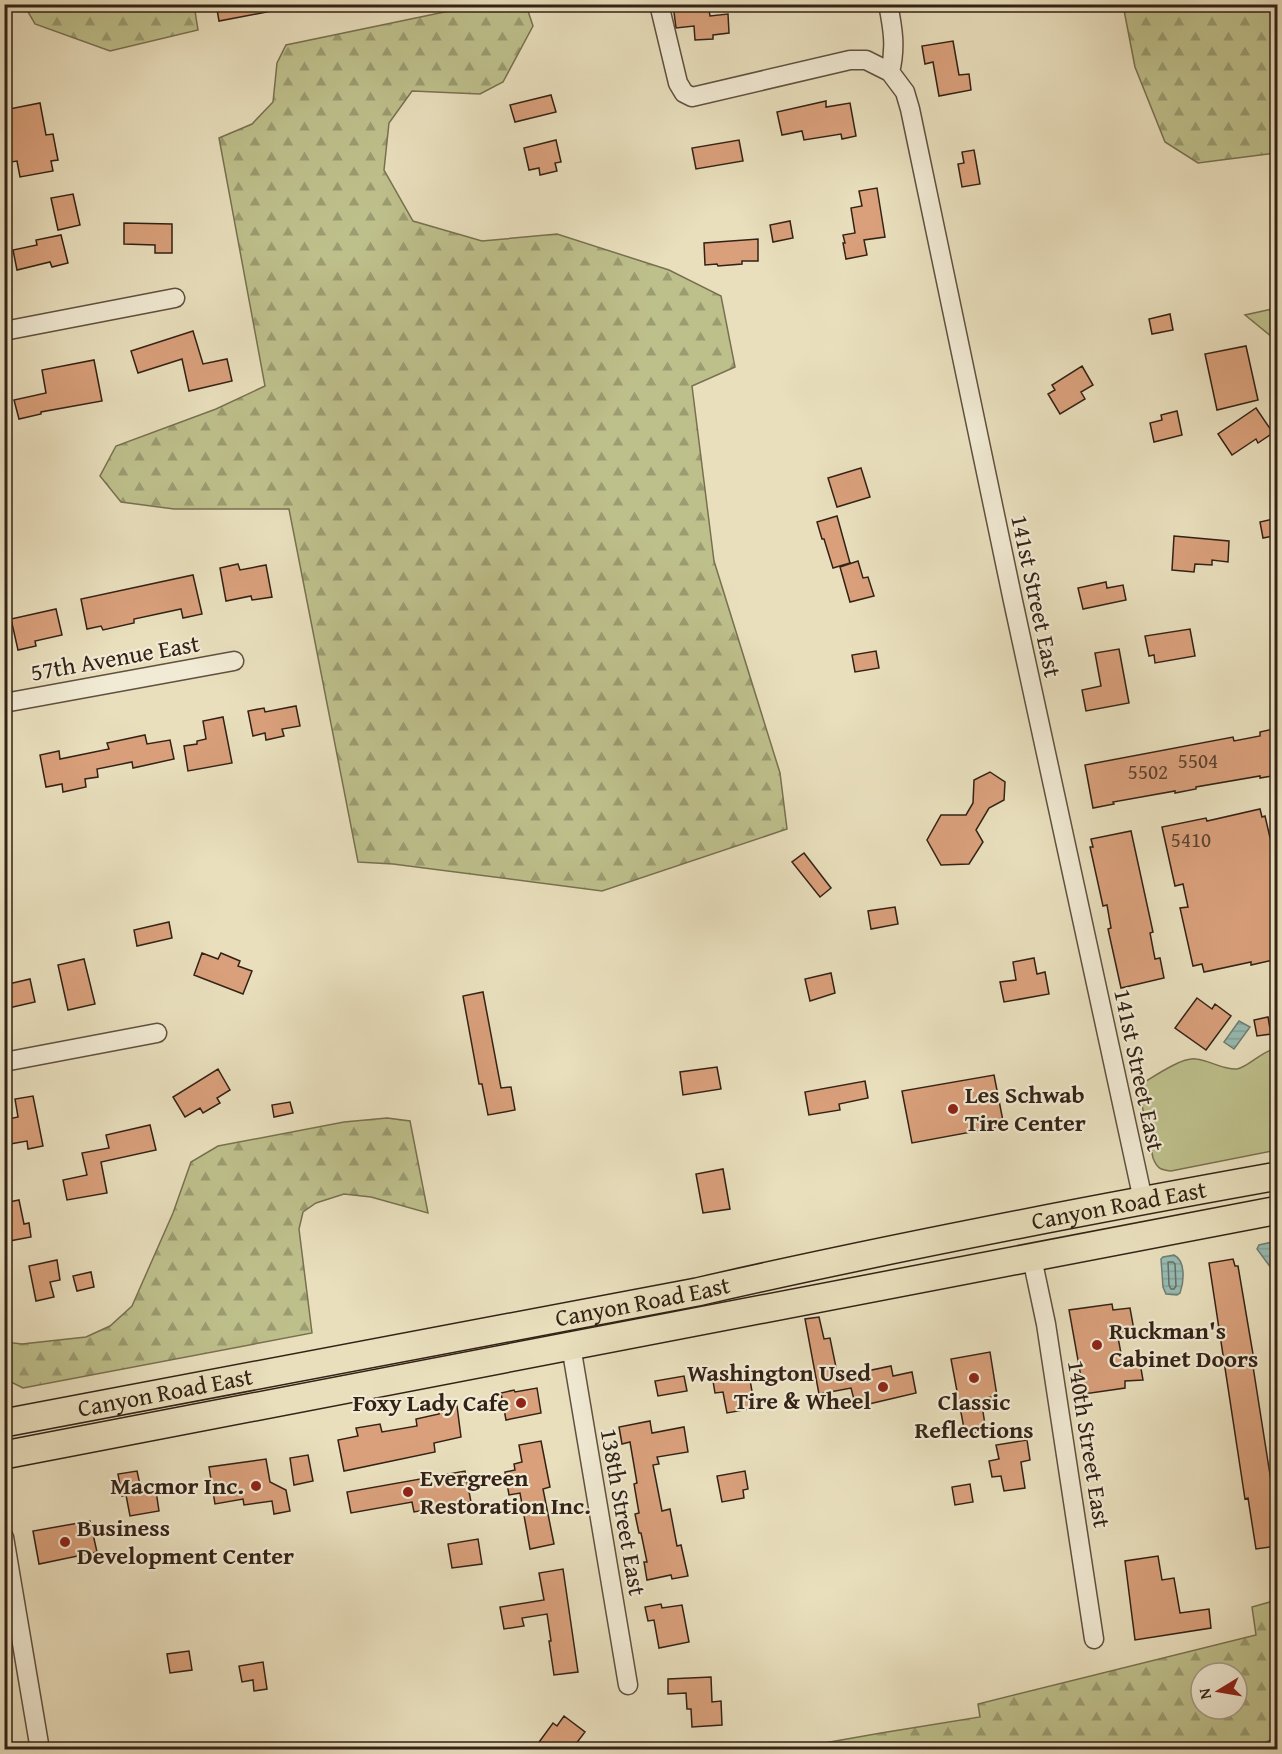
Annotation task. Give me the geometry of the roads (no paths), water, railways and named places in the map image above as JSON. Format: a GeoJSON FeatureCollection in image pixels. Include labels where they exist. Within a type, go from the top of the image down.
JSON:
{"type":"FeatureCollection","features":[{"type":"Feature","properties":{"kind":"main road","name":"Canyon Road East"},"geometry":{"type":"LineString","coordinates":[[4,1423],[696,1292],[1143,1200],[1278,1176]]}},
{"type":"Feature","properties":{"kind":"main road"},"geometry":{"type":"LineString","coordinates":[[1032,1258],[1132,1220],[1140,1215],[1143,1200]]}},
{"type":"Feature","properties":{"kind":"main road","name":"Canyon Road East"},"geometry":{"type":"LineString","coordinates":[[4,1455],[1278,1210]]}},
{"type":"Feature","properties":{"kind":"main road"},"geometry":{"type":"LineString","coordinates":[[571,1346],[573,1335],[580,1328],[696,1292]]}},
{"type":"Feature","properties":{"kind":"street"},"geometry":{"type":"LineString","coordinates":[[659,4],[678,83],[684,93],[692,97],[850,60],[866,60],[890,72],[894,58],[894,38],[888,4]]}},
{"type":"Feature","properties":{"kind":"street","name":"141st Street East"},"geometry":{"type":"LineString","coordinates":[[890,72],[905,92],[910,109],[1010,590],[1143,1200]]}},
{"type":"Feature","properties":{"kind":"street"},"geometry":{"type":"LineString","coordinates":[[4,331],[175,297]]}},
{"type":"Feature","properties":{"kind":"street","name":"57th Avenue East"},"geometry":{"type":"LineString","coordinates":[[4,703],[234,661]]}},
{"type":"Feature","properties":{"kind":"street"},"geometry":{"type":"LineString","coordinates":[[4,1062],[157,1033]]}},
{"type":"Feature","properties":{"kind":"street","name":"140th Street East"},"geometry":{"type":"LineString","coordinates":[[1032,1258],[1046,1324],[1094,1639]]}},
{"type":"Feature","properties":{"kind":"street","name":"138th Street East"},"geometry":{"type":"LineString","coordinates":[[571,1346],[628,1685]]}},
{"type":"Feature","properties":{"kind":"street"},"geometry":{"type":"LineString","coordinates":[[4,1537],[40,1749]]}},
{"type":"Feature","properties":{"kind":"water"},"geometry":{"type":"Polygon","coordinates":[[[1239,1021],[1250,1027],[1234,1049],[1224,1042],[1239,1021]]]}},
{"type":"Feature","properties":{"kind":"water"},"geometry":{"type":"Polygon","coordinates":[[[1278,1241],[1277,1273],[1257,1249],[1259,1245],[1278,1241]]]}},
{"type":"Feature","properties":{"kind":"water"},"geometry":{"type":"Polygon","coordinates":[[[1174,1255],[1181,1262],[1183,1272],[1180,1293],[1177,1295],[1166,1294],[1163,1287],[1161,1259],[1174,1255]]]}},
{"type":"Feature","properties":{"kind":"place","name":"Les Schwab Tire Center"},"geometry":{"type":"Point","coordinates":[953,1109]}},
{"type":"Feature","properties":{"kind":"place","name":"Ruckman's Cabinet Doors"},"geometry":{"type":"Point","coordinates":[1097,1345]}},
{"type":"Feature","properties":{"kind":"place","name":"Classic Reflections"},"geometry":{"type":"Point","coordinates":[974,1378]}},
{"type":"Feature","properties":{"kind":"place","name":"Washington Used Tire & Wheel"},"geometry":{"type":"Point","coordinates":[883,1387]}},
{"type":"Feature","properties":{"kind":"place","name":"Foxy Lady Cafe"},"geometry":{"type":"Point","coordinates":[521,1403]}},
{"type":"Feature","properties":{"kind":"place","name":"Macmor Inc."},"geometry":{"type":"Point","coordinates":[256,1486]}},
{"type":"Feature","properties":{"kind":"place","name":"Evergreen Restoration Inc."},"geometry":{"type":"Point","coordinates":[408,1492]}},
{"type":"Feature","properties":{"kind":"place","name":"Business Development Center"},"geometry":{"type":"Point","coordinates":[65,1542]}}]}
